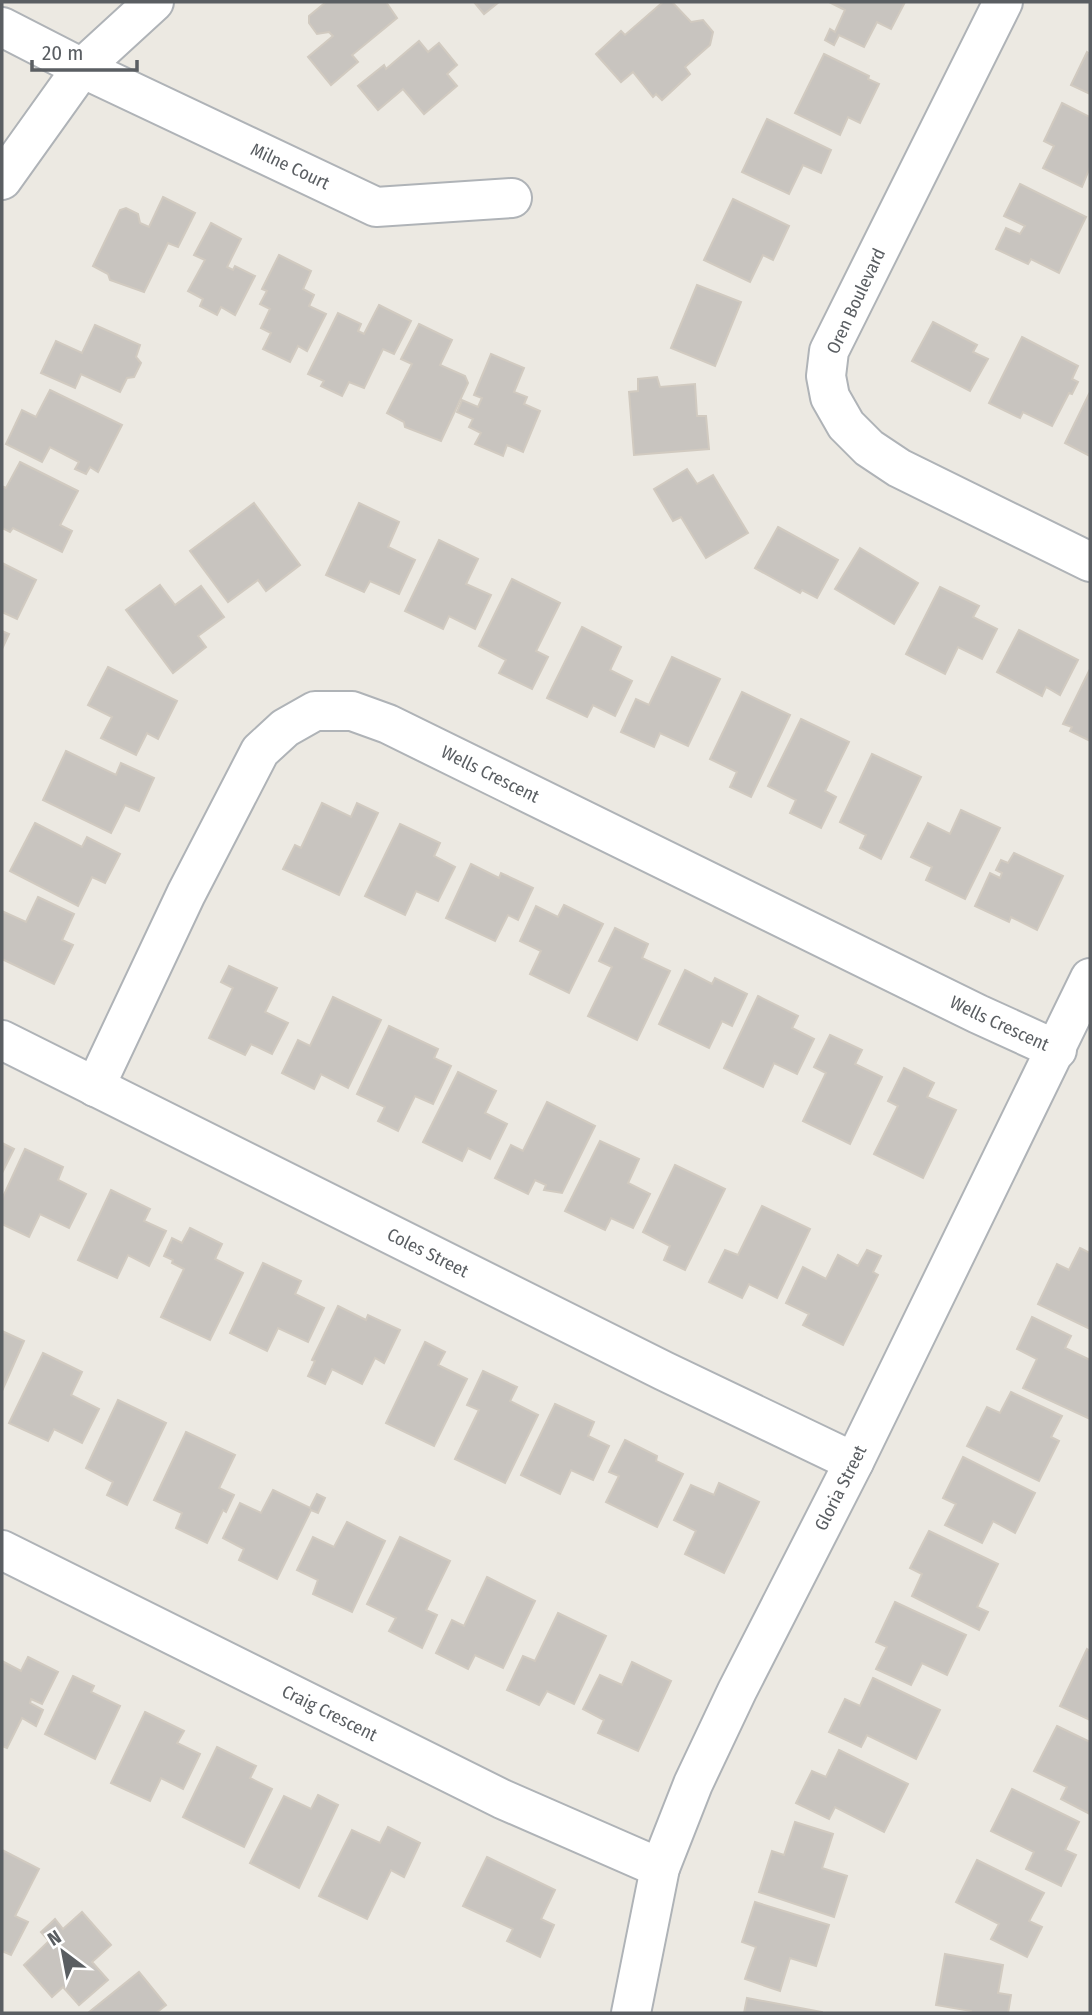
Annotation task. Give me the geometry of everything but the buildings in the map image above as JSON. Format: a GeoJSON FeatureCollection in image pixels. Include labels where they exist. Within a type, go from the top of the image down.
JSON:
{"type":"FeatureCollection","features":[{"type":"Feature","properties":{"kind":"street"},"geometry":{"type":"LineString","coordinates":[[2,180],[82,68],[154,2]]}},
{"type":"Feature","properties":{"kind":"street","name":"Oren Boulevard"},"geometry":{"type":"LineString","coordinates":[[1003,2],[829,351],[826,376],[830,397],[846,425],[869,448],[899,468],[1090,562]]}},
{"type":"Feature","properties":{"kind":"street","name":"Milne Court"},"geometry":{"type":"LineString","coordinates":[[2,27],[82,68],[376,207],[512,198]]}},
{"type":"Feature","properties":{"kind":"street","name":"Wells Crescent"},"geometry":{"type":"LineString","coordinates":[[95,1087],[186,894],[260,751],[285,728],[315,711],[352,711],[388,724],[978,1014],[1057,1050]]}},
{"type":"Feature","properties":{"kind":"street","name":"Gloria Street"},"geometry":{"type":"LineString","coordinates":[[631,2013],[660,1868],[693,1784],[1057,1050],[1090,978]]}},
{"type":"Feature","properties":{"kind":"street","name":"Coles Street"},"geometry":{"type":"LineString","coordinates":[[2,1040],[664,1371],[854,1462]]}},
{"type":"Feature","properties":{"kind":"street","name":"Craig Crescent"},"geometry":{"type":"LineString","coordinates":[[2,1550],[502,1799],[660,1868]]}}]}
